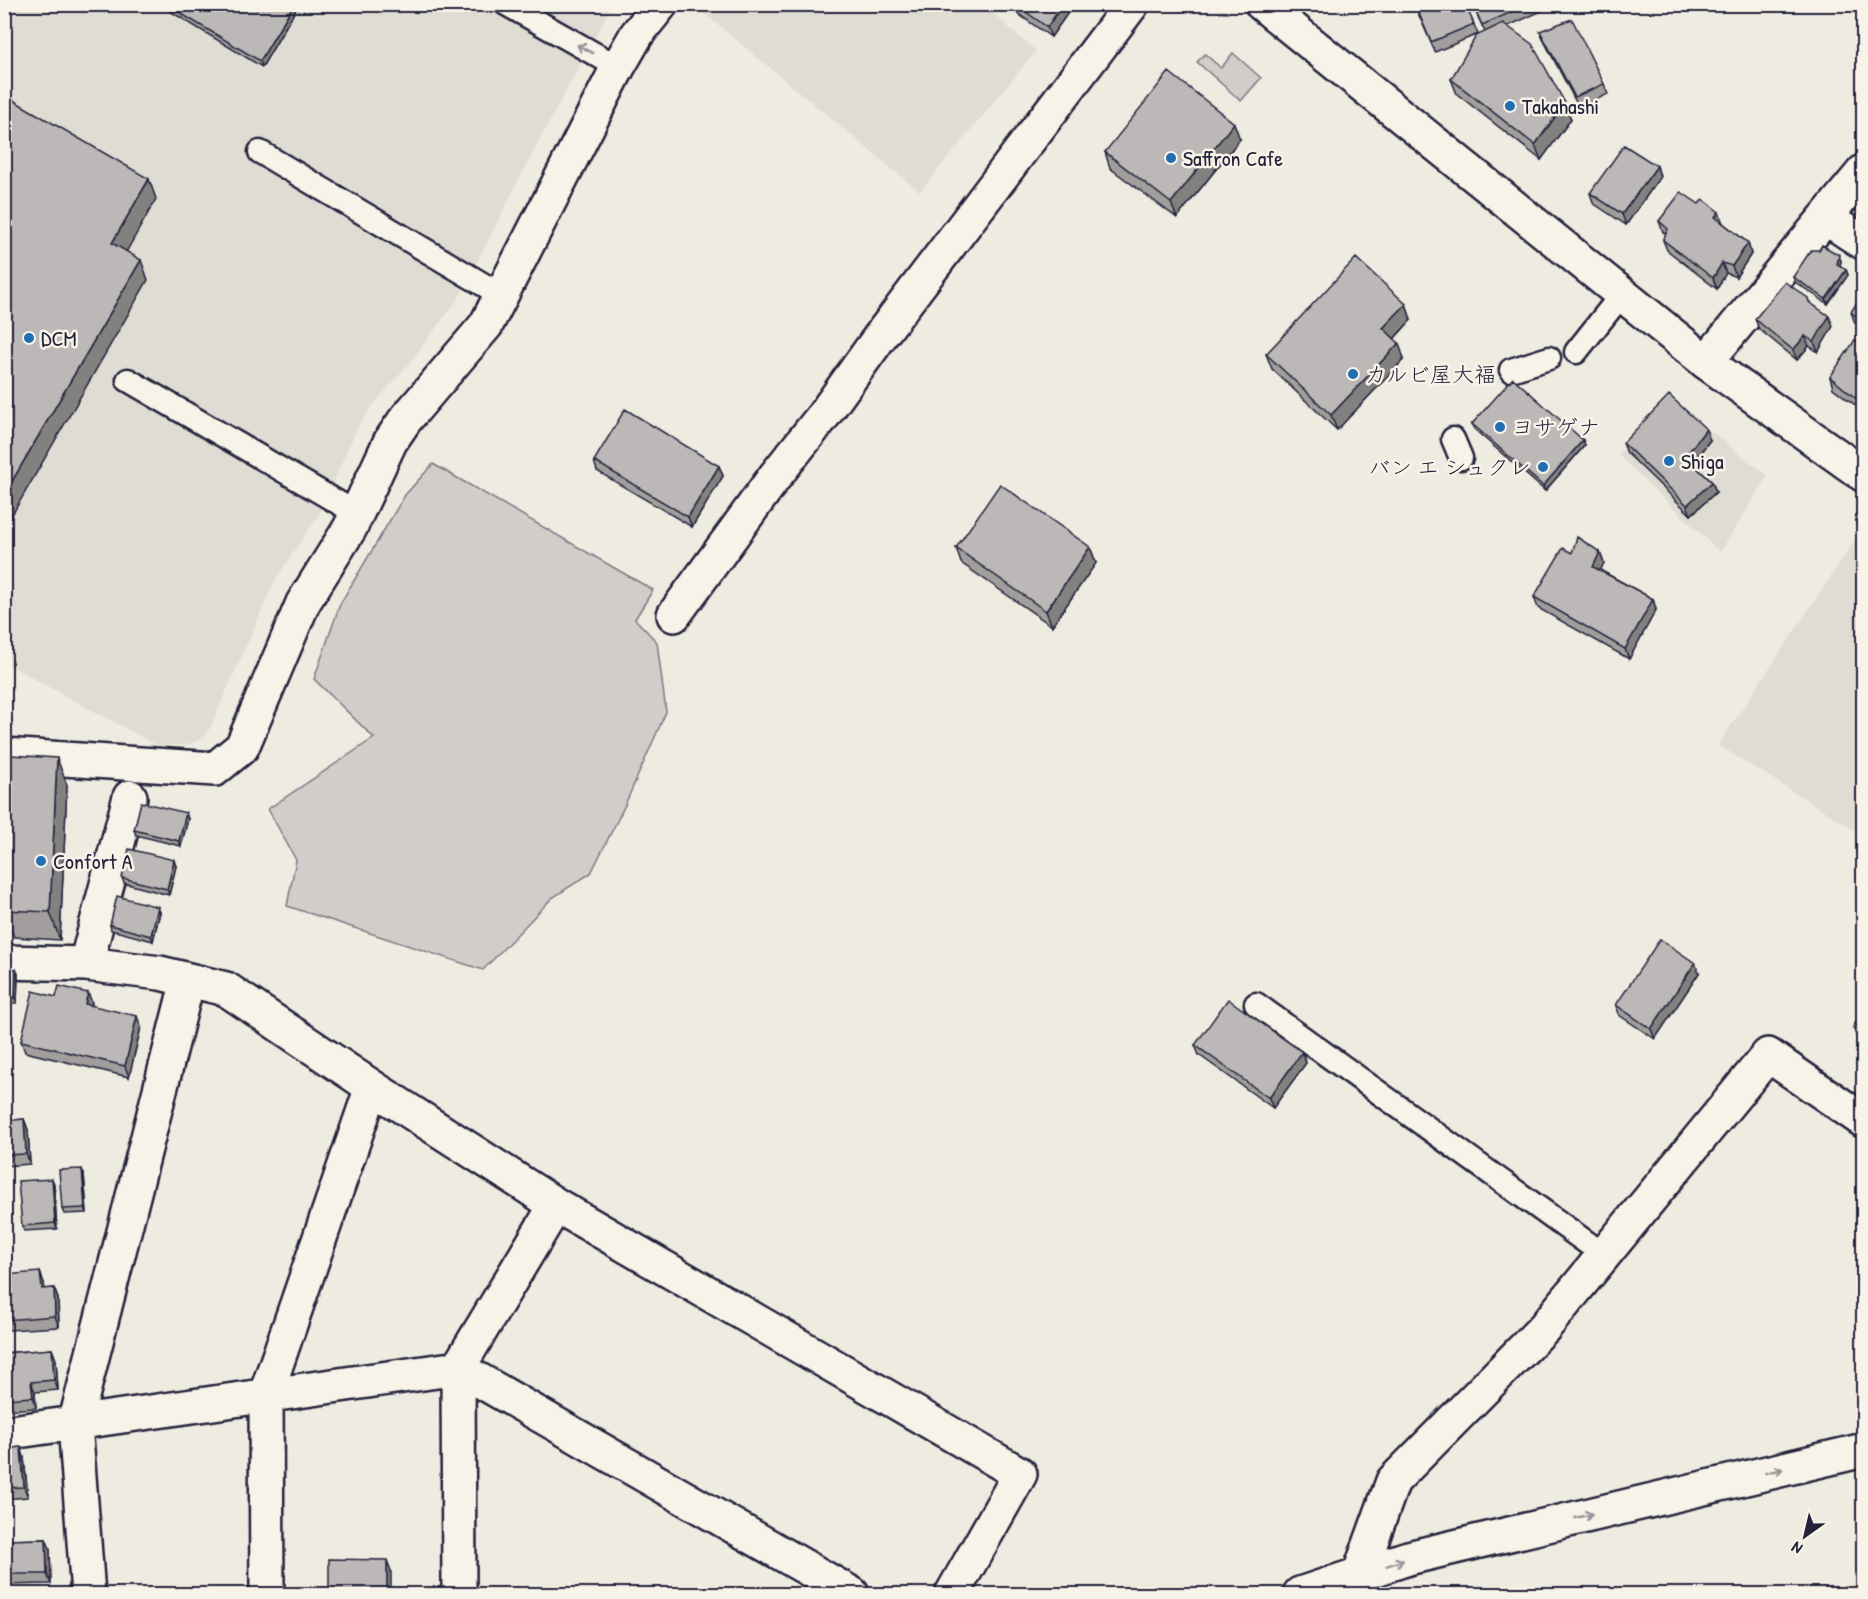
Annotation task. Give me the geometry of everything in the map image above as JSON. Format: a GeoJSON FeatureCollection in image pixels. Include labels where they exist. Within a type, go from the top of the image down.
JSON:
{"type":"FeatureCollection","features":[{"type":"Feature","properties":{"kind":"street"},"geometry":{"type":"LineString","coordinates":[[4,755],[215,769],[242,747],[303,603],[350,528],[390,442],[405,420],[486,324],[618,67],[637,34],[661,4]]}},
{"type":"Feature","properties":{"kind":"street"},"geometry":{"type":"LineString","coordinates":[[674,615],[776,475],[823,416],[1132,4]]}},
{"type":"Feature","properties":{"kind":"street"},"geometry":{"type":"LineString","coordinates":[[1262,4],[1706,362],[1863,475]]}},
{"type":"Feature","properties":{"kind":"street"},"geometry":{"type":"LineString","coordinates":[[1706,362],[1863,171]]}},
{"type":"Feature","properties":{"kind":"street"},"geometry":{"type":"LineString","coordinates":[[1826,218],[1863,243]]}},
{"type":"Feature","properties":{"kind":"street"},"geometry":{"type":"LineString","coordinates":[[86,964],[130,797]]}},
{"type":"Feature","properties":{"kind":"street"},"geometry":{"type":"LineString","coordinates":[[4,962],[86,964],[160,973],[226,989],[372,1087],[556,1205],[1020,1474],[952,1594]]}},
{"type":"Feature","properties":{"kind":"street"},"geometry":{"type":"LineString","coordinates":[[88,1594],[75,1424],[188,980]]}},
{"type":"Feature","properties":{"kind":"street"},"geometry":{"type":"LineString","coordinates":[[1357,1585],[1393,1481],[1544,1328],[1768,1055],[1863,1122]]}},
{"type":"Feature","properties":{"kind":"street"},"geometry":{"type":"LineString","coordinates":[[267,1594],[266,1394],[372,1087]]}},
{"type":"Feature","properties":{"kind":"street"},"geometry":{"type":"LineString","coordinates":[[474,1594],[459,1594],[458,1368],[556,1205]]}},
{"type":"Feature","properties":{"kind":"street"},"geometry":{"type":"LineString","coordinates":[[4,1433],[458,1368],[852,1594]]}},
{"type":"Feature","properties":{"kind":"street"},"geometry":{"type":"LineString","coordinates":[[1299,1594],[1357,1585],[1408,1558],[1863,1450]]}},
{"type":"Feature","properties":{"kind":"lane"},"geometry":{"type":"LineString","coordinates":[[506,4],[618,67]]}},
{"type":"Feature","properties":{"kind":"lane"},"geometry":{"type":"LineString","coordinates":[[260,152],[501,296]]}},
{"type":"Feature","properties":{"kind":"lane"},"geometry":{"type":"LineString","coordinates":[[1576,352],[1622,294]]}},
{"type":"Feature","properties":{"kind":"lane"},"geometry":{"type":"LineString","coordinates":[[1511,370],[1549,358]]}},
{"type":"Feature","properties":{"kind":"lane"},"geometry":{"type":"LineString","coordinates":[[128,380],[356,513]]}},
{"type":"Feature","properties":{"kind":"lane"},"geometry":{"type":"LineString","coordinates":[[1257,1004],[1604,1255]]}},
{"type":"Feature","properties":{"kind":"shaded area"},"geometry":{"type":"Polygon","coordinates":[[[4,5],[612,5],[458,299],[358,426],[319,514],[275,580],[211,726],[203,738],[187,745],[156,745],[5,663],[4,5]]]}},
{"type":"Feature","properties":{"kind":"shaded area"},"geometry":{"type":"Polygon","coordinates":[[[694,5],[983,5],[1036,51],[920,192],[694,5]]]}},
{"type":"Feature","properties":{"kind":"shaded area"},"geometry":{"type":"Polygon","coordinates":[[[1233,53],[1261,78],[1241,101],[1197,62],[1205,54],[1221,68],[1233,53]]]}},
{"type":"Feature","properties":{"kind":"shaded area"},"geometry":{"type":"Polygon","coordinates":[[[1671,400],[1768,476],[1720,552],[1618,455],[1671,400]]]}},
{"type":"Feature","properties":{"kind":"shaded area"},"geometry":{"type":"Polygon","coordinates":[[[433,464],[653,590],[635,619],[657,642],[666,712],[624,807],[591,873],[552,898],[483,970],[287,906],[296,860],[268,809],[374,738],[314,679],[340,604],[405,495],[433,464]]]}},
{"type":"Feature","properties":{"kind":"shaded area"},"geometry":{"type":"Polygon","coordinates":[[[1860,533],[1864,535],[1863,835],[1718,745],[1860,533]]]}},
{"type":"Feature","properties":{"kind":"building"},"geometry":{"type":"Polygon","coordinates":[[[165,4],[294,4],[260,61],[165,4]]]}},
{"type":"Feature","properties":{"kind":"building"},"geometry":{"type":"Polygon","coordinates":[[[1015,4],[1063,4],[1047,27],[1015,4]]]}},
{"type":"Feature","properties":{"kind":"building"},"geometry":{"type":"Polygon","coordinates":[[[1415,4],[1465,4],[1474,24],[1431,42],[1415,4]]]}},
{"type":"Feature","properties":{"kind":"building"},"geometry":{"type":"Polygon","coordinates":[[[1473,4],[1530,4],[1482,25],[1473,4]]]}},
{"type":"Feature","properties":{"kind":"building"},"geometry":{"type":"Polygon","coordinates":[[[1572,19],[1604,84],[1575,97],[1540,31],[1572,19]]]}},
{"type":"Feature","properties":{"kind":"building"},"geometry":{"type":"Polygon","coordinates":[[[1503,23],[1532,44],[1565,103],[1535,145],[1451,79],[1476,36],[1503,23]]]}},
{"type":"Feature","properties":{"kind":"building"},"geometry":{"type":"Polygon","coordinates":[[[1169,72],[1234,123],[1171,203],[1105,152],[1169,72]]]}},
{"type":"Feature","properties":{"kind":"building"},"geometry":{"type":"Polygon","coordinates":[[[4,95],[149,179],[112,243],[141,260],[4,495],[4,95]]]}},
{"type":"Feature","properties":{"kind":"building"},"geometry":{"type":"Polygon","coordinates":[[[1624,145],[1657,166],[1622,214],[1590,193],[1624,145]]]}},
{"type":"Feature","properties":{"kind":"building"},"geometry":{"type":"Polygon","coordinates":[[[1681,192],[1699,204],[1703,199],[1719,212],[1715,217],[1748,243],[1732,266],[1722,263],[1713,278],[1663,240],[1668,229],[1659,221],[1681,192]]]}},
{"type":"Feature","properties":{"kind":"building"},"geometry":{"type":"Polygon","coordinates":[[[1822,245],[1839,255],[1837,264],[1846,270],[1826,299],[1793,277],[1811,250],[1819,250],[1822,245]]]}},
{"type":"Feature","properties":{"kind":"building"},"geometry":{"type":"Polygon","coordinates":[[[1356,258],[1406,304],[1383,328],[1399,343],[1331,415],[1266,354],[1356,258]]]}},
{"type":"Feature","properties":{"kind":"building"},"geometry":{"type":"Polygon","coordinates":[[[1785,282],[1829,316],[1814,342],[1805,336],[1793,350],[1755,319],[1785,282]]]}},
{"type":"Feature","properties":{"kind":"building"},"geometry":{"type":"Polygon","coordinates":[[[1863,294],[1863,321],[1851,312],[1863,294]]]}},
{"type":"Feature","properties":{"kind":"building"},"geometry":{"type":"Polygon","coordinates":[[[1855,340],[1863,346],[1863,404],[1830,377],[1855,340]]]}},
{"type":"Feature","properties":{"kind":"building"},"geometry":{"type":"Polygon","coordinates":[[[1513,378],[1583,440],[1543,486],[1472,424],[1513,378]]]}},
{"type":"Feature","properties":{"kind":"building"},"geometry":{"type":"Polygon","coordinates":[[[1669,395],[1706,429],[1685,457],[1712,482],[1687,505],[1623,443],[1669,395]]]}},
{"type":"Feature","properties":{"kind":"building"},"geometry":{"type":"Polygon","coordinates":[[[625,409],[719,466],[688,517],[594,461],[625,409]]]}},
{"type":"Feature","properties":{"kind":"building"},"geometry":{"type":"Polygon","coordinates":[[[1000,484],[1090,547],[1046,611],[956,548],[1000,484]]]}},
{"type":"Feature","properties":{"kind":"building"},"geometry":{"type":"Polygon","coordinates":[[[1577,537],[1600,552],[1593,567],[1653,599],[1625,649],[1534,597],[1563,548],[1572,553],[1577,537]]]}},
{"type":"Feature","properties":{"kind":"building","name":"Confort A"},"geometry":{"type":"Polygon","coordinates":[[[11,755],[57,758],[50,912],[4,910],[11,755]]]}},
{"type":"Feature","properties":{"kind":"building"},"geometry":{"type":"Polygon","coordinates":[[[141,802],[186,813],[179,841],[134,830],[141,802]]]}},
{"type":"Feature","properties":{"kind":"building"},"geometry":{"type":"Polygon","coordinates":[[[129,849],[174,860],[167,889],[122,878],[129,849]]]}},
{"type":"Feature","properties":{"kind":"building"},"geometry":{"type":"Polygon","coordinates":[[[117,896],[158,907],[151,936],[110,925],[117,896]]]}},
{"type":"Feature","properties":{"kind":"building"},"geometry":{"type":"Polygon","coordinates":[[[1660,939],[1695,963],[1651,1029],[1616,1005],[1660,939]]]}},
{"type":"Feature","properties":{"kind":"building"},"geometry":{"type":"Polygon","coordinates":[[[4,968],[16,969],[15,998],[4,998],[4,968]]]}},
{"type":"Feature","properties":{"kind":"building"},"geometry":{"type":"Polygon","coordinates":[[[59,986],[88,993],[85,1004],[137,1016],[125,1066],[21,1041],[33,991],[56,997],[59,986]]]}},
{"type":"Feature","properties":{"kind":"building"},"geometry":{"type":"Polygon","coordinates":[[[1228,999],[1302,1052],[1269,1098],[1195,1045],[1228,999]]]}},
{"type":"Feature","properties":{"kind":"building"},"geometry":{"type":"Polygon","coordinates":[[[1863,1012],[1863,1035],[1853,1027],[1863,1012]]]}},
{"type":"Feature","properties":{"kind":"building"},"geometry":{"type":"Polygon","coordinates":[[[24,1119],[26,1154],[4,1155],[4,1121],[24,1119]]]}},
{"type":"Feature","properties":{"kind":"building"},"geometry":{"type":"Polygon","coordinates":[[[82,1169],[85,1208],[62,1209],[59,1170],[82,1169]]]}},
{"type":"Feature","properties":{"kind":"building"},"geometry":{"type":"Polygon","coordinates":[[[52,1179],[55,1223],[22,1226],[18,1181],[52,1179]]]}},
{"type":"Feature","properties":{"kind":"building"},"geometry":{"type":"Polygon","coordinates":[[[40,1272],[42,1289],[54,1288],[55,1316],[5,1320],[4,1275],[40,1272]]]}},
{"type":"Feature","properties":{"kind":"building"},"geometry":{"type":"Polygon","coordinates":[[[52,1349],[54,1380],[31,1382],[33,1397],[4,1399],[4,1353],[52,1349]]]}},
{"type":"Feature","properties":{"kind":"building"},"geometry":{"type":"Polygon","coordinates":[[[21,1447],[24,1487],[4,1488],[4,1449],[21,1447]]]}},
{"type":"Feature","properties":{"kind":"building"},"geometry":{"type":"Polygon","coordinates":[[[46,1539],[47,1574],[4,1574],[4,1540],[46,1539]]]}},
{"type":"Feature","properties":{"kind":"building"},"geometry":{"type":"Polygon","coordinates":[[[329,1559],[387,1560],[387,1594],[329,1594],[329,1559]]]}},
{"type":"Feature","properties":{"kind":"place","name":"Takahashi"},"geometry":{"type":"Point","coordinates":[1510,106]}},
{"type":"Feature","properties":{"kind":"place","name":"Saffron Cafe"},"geometry":{"type":"Point","coordinates":[1171,158]}},
{"type":"Feature","properties":{"kind":"place","name":"DCM"},"geometry":{"type":"Point","coordinates":[29,338]}},
{"type":"Feature","properties":{"kind":"place","name":"カルビ屋大福"},"geometry":{"type":"Point","coordinates":[1353,374]}},
{"type":"Feature","properties":{"kind":"place","name":"ヨサゲナ"},"geometry":{"type":"Point","coordinates":[1500,427]}},
{"type":"Feature","properties":{"kind":"place","name":"Shiga"},"geometry":{"type":"Point","coordinates":[1669,461]}},
{"type":"Feature","properties":{"kind":"place","name":"バン エ シュクレ"},"geometry":{"type":"Point","coordinates":[1543,467]}},
{"type":"Feature","properties":{"kind":"place","name":"Confort A"},"geometry":{"type":"Point","coordinates":[41,861]}}]}
